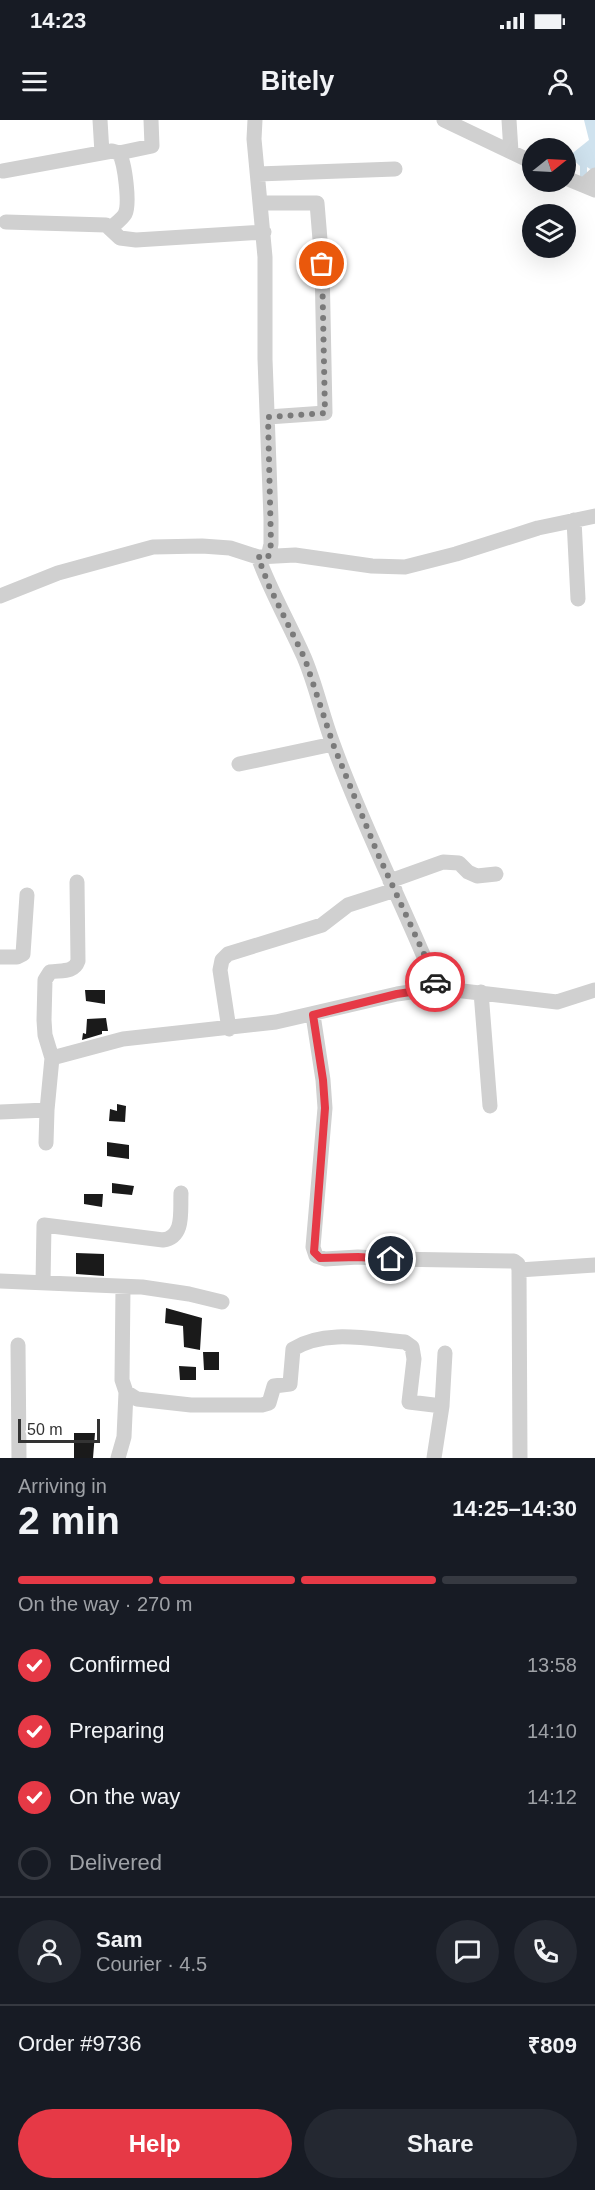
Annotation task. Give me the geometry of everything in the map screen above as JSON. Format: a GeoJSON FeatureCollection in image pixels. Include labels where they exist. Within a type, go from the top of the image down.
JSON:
{"type":"FeatureCollection","features":[{"type":"Feature","properties":{"kind":"street"},"geometry":{"type":"LineString","coordinates":[[100,120],[102,153]]}},
{"type":"Feature","properties":{"kind":"street"},"geometry":{"type":"LineString","coordinates":[[3,171],[152,146],[150,120]]}},
{"type":"Feature","properties":{"kind":"street"},"geometry":{"type":"LineString","coordinates":[[255,120],[254,138],[264,232],[267,296],[265,359],[271,544],[263,557],[269,586],[305,659],[333,744],[437,988]]}},
{"type":"Feature","properties":{"kind":"street"},"geometry":{"type":"LineString","coordinates":[[444,120],[473,127],[522,157]]}},
{"type":"Feature","properties":{"kind":"street"},"geometry":{"type":"LineString","coordinates":[[509,120],[511,152]]}},
{"type":"Feature","properties":{"kind":"street"},"geometry":{"type":"LineString","coordinates":[[111,228],[124,215],[127,203],[123,160],[119,153]]}},
{"type":"Feature","properties":{"kind":"street"},"geometry":{"type":"LineString","coordinates":[[258,174],[395,169]]}},
{"type":"Feature","properties":{"kind":"street"},"geometry":{"type":"LineString","coordinates":[[576,180],[591,183]]}},
{"type":"Feature","properties":{"kind":"street"},"geometry":{"type":"LineString","coordinates":[[261,203],[317,203],[322,264],[325,413],[268,417]]}},
{"type":"Feature","properties":{"kind":"street"},"geometry":{"type":"LineString","coordinates":[[6,222],[106,225],[120,238],[136,240],[264,232]]}},
{"type":"Feature","properties":{"kind":"street"},"geometry":{"type":"LineString","coordinates":[[0,596],[58,573],[153,547],[230,548],[263,557],[295,555],[372,566],[405,567],[474,549],[515,534],[595,516]]}},
{"type":"Feature","properties":{"kind":"street"},"geometry":{"type":"LineString","coordinates":[[574,520],[578,599]]}},
{"type":"Feature","properties":{"kind":"street"},"geometry":{"type":"LineString","coordinates":[[239,764],[333,744]]}},
{"type":"Feature","properties":{"kind":"street"},"geometry":{"type":"LineString","coordinates":[[230,1029],[220,970],[222,960],[228,954],[322,925],[348,905],[443,862],[459,863],[468,872],[477,876],[496,874]]}},
{"type":"Feature","properties":{"kind":"street"},"geometry":{"type":"LineString","coordinates":[[46,1143],[52,1058],[44,1028],[45,980],[50,972],[72,969],[77,966],[76,882]]}},
{"type":"Feature","properties":{"kind":"street"},"geometry":{"type":"LineString","coordinates":[[0,957],[17,957],[23,954],[27,895]]}},
{"type":"Feature","properties":{"kind":"street"},"geometry":{"type":"LineString","coordinates":[[52,1058],[123,1039],[230,1029],[313,1015],[397,994],[437,988],[557,1002],[595,990]]}},
{"type":"Feature","properties":{"kind":"street"},"geometry":{"type":"LineString","coordinates":[[481,992],[490,1106]]}},
{"type":"Feature","properties":{"kind":"street"},"geometry":{"type":"LineString","coordinates":[[313,1015],[325,1108],[313,1247],[316,1256],[325,1259],[358,1257],[514,1261],[518,1264],[520,1458]]}},
{"type":"Feature","properties":{"kind":"street"},"geometry":{"type":"LineString","coordinates":[[0,1112],[47,1110]]}},
{"type":"Feature","properties":{"kind":"street"},"geometry":{"type":"LineString","coordinates":[[43,1283],[45,1225],[170,1239],[175,1237],[179,1231],[181,1193]]}},
{"type":"Feature","properties":{"kind":"street"},"geometry":{"type":"LineString","coordinates":[[519,1270],[595,1265]]}},
{"type":"Feature","properties":{"kind":"street"},"geometry":{"type":"LineString","coordinates":[[0,1281],[123,1287],[189,1294],[222,1302]]}},
{"type":"Feature","properties":{"kind":"street"},"geometry":{"type":"LineString","coordinates":[[118,1458],[123,1437],[126,1392],[122,1380],[123,1287]]}},
{"type":"Feature","properties":{"kind":"street"},"geometry":{"type":"LineString","coordinates":[[126,1392],[137,1399],[191,1405],[262,1405],[269,1403],[274,1386],[290,1384],[293,1350],[326,1337],[405,1342],[412,1347],[414,1359],[409,1402],[442,1406]]}},
{"type":"Feature","properties":{"kind":"street"},"geometry":{"type":"LineString","coordinates":[[18,1345],[19,1458]]}},
{"type":"Feature","properties":{"kind":"street"},"geometry":{"type":"LineString","coordinates":[[434,1458],[442,1406],[445,1353]]}},
{"type":"Feature","properties":{"kind":"water"},"geometry":{"type":"Polygon","coordinates":[[[584,120],[595,120],[595,172],[587,167],[587,178],[580,178],[576,150],[589,140],[584,120]]]}},
{"type":"Feature","properties":{"kind":"building"},"geometry":{"type":"Polygon","coordinates":[[[85,990],[105,990],[105,1004],[86,1001],[85,990]]]}},
{"type":"Feature","properties":{"kind":"building"},"geometry":{"type":"Polygon","coordinates":[[[106,1018],[108,1031],[102,1031],[102,1034],[82,1040],[83,1033],[86,1034],[87,1019],[106,1018]]]}},
{"type":"Feature","properties":{"kind":"building"},"geometry":{"type":"Polygon","coordinates":[[[117,1104],[126,1106],[125,1122],[109,1121],[110,1109],[117,1111],[117,1104]]]}},
{"type":"Feature","properties":{"kind":"building"},"geometry":{"type":"Polygon","coordinates":[[[107,1142],[129,1145],[129,1159],[107,1156],[107,1142]]]}},
{"type":"Feature","properties":{"kind":"building"},"geometry":{"type":"Polygon","coordinates":[[[112,1183],[134,1186],[132,1195],[112,1193],[112,1183]]]}},
{"type":"Feature","properties":{"kind":"building"},"geometry":{"type":"Polygon","coordinates":[[[84,1194],[103,1194],[102,1207],[84,1204],[84,1194]]]}},
{"type":"Feature","properties":{"kind":"building"},"geometry":{"type":"Polygon","coordinates":[[[76,1253],[104,1254],[104,1276],[76,1274],[76,1253]]]}},
{"type":"Feature","properties":{"kind":"building"},"geometry":{"type":"Polygon","coordinates":[[[166,1308],[202,1318],[200,1350],[184,1347],[183,1326],[165,1323],[166,1308]]]}},
{"type":"Feature","properties":{"kind":"building"},"geometry":{"type":"Polygon","coordinates":[[[203,1352],[219,1352],[219,1370],[204,1370],[203,1352]]]}},
{"type":"Feature","properties":{"kind":"building"},"geometry":{"type":"Polygon","coordinates":[[[179,1366],[196,1367],[196,1380],[180,1380],[179,1366]]]}},
{"type":"Feature","properties":{"kind":"building"},"geometry":{"type":"Polygon","coordinates":[[[74,1433],[95,1433],[93,1458],[74,1458],[74,1433]]]}},
{"type":"Feature","properties":{"kind":"way so far"},"geometry":{"type":"LineString","coordinates":[[322,264],[325,413],[268,417],[271,544],[268,558],[258,557],[269,586],[305,659],[333,744],[377,852],[435,982]]}},
{"type":"Feature","properties":{"kind":"route"},"geometry":{"type":"LineString","coordinates":[[391,1259],[358,1257],[325,1259],[316,1256],[314,1252],[325,1108],[313,1015],[397,994],[437,988],[435,982]]}}]}
